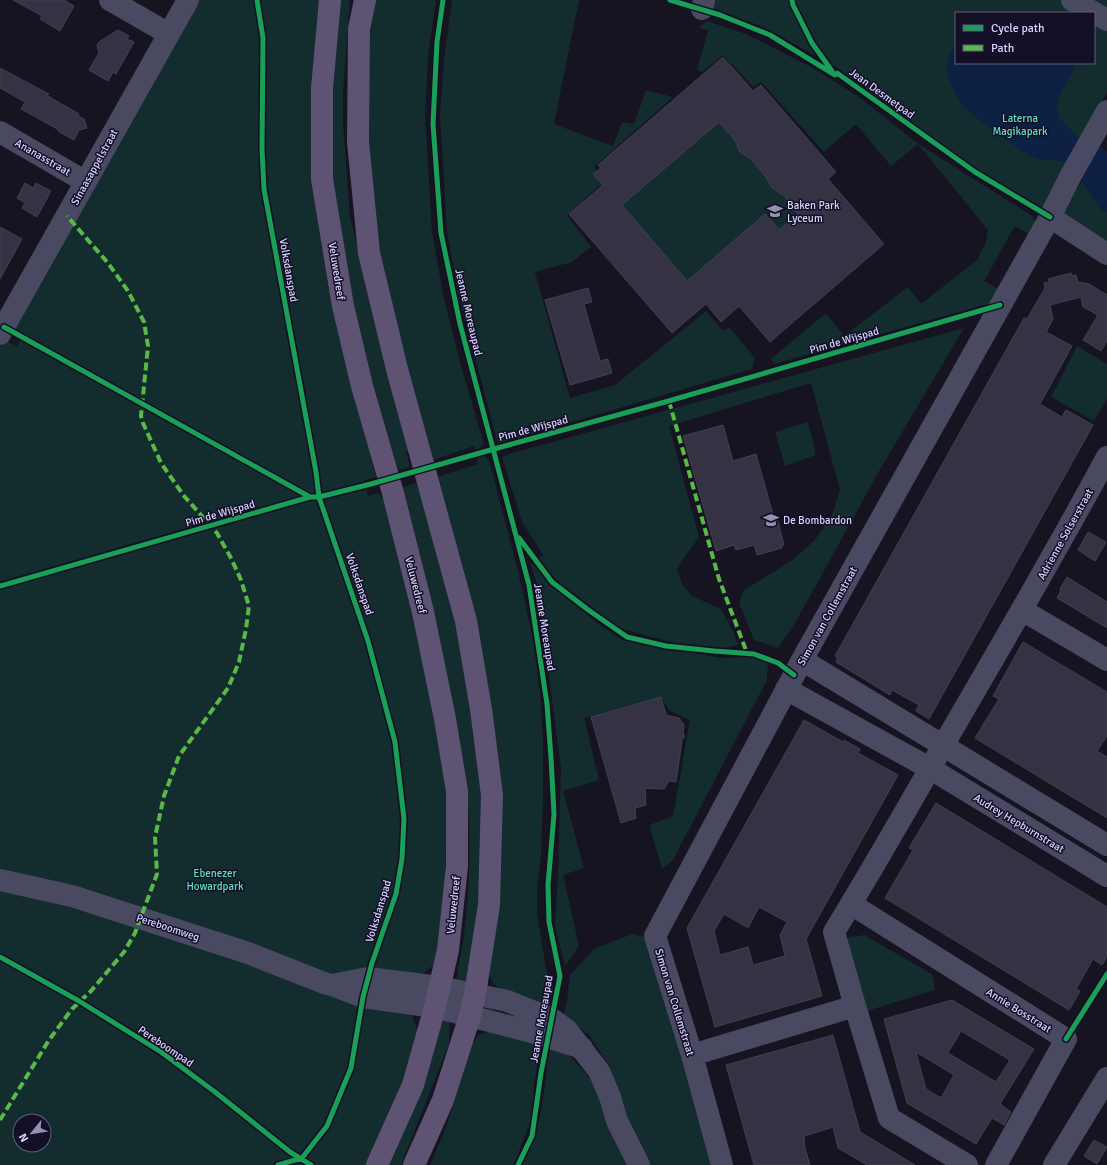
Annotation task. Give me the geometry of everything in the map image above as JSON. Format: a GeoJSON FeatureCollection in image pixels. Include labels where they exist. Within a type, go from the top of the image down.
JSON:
{"type":"FeatureCollection","features":[{"type":"Feature","properties":{"kind":"main road","name":"Veluwedreef"},"geometry":{"type":"LineString","coordinates":[[330,0],[322,88],[322,179],[342,306],[362,386],[393,493],[423,612],[445,719],[457,791],[457,866],[448,950],[438,997],[413,1085],[377,1165]]}},
{"type":"Feature","properties":{"kind":"main road"},"geometry":{"type":"LineString","coordinates":[[365,0],[359,28],[358,142],[369,253],[395,362],[466,621],[481,709],[492,795],[489,905],[475,994],[470,1016],[443,1100],[414,1165]]}},
{"type":"Feature","properties":{"kind":"street"},"geometry":{"type":"LineString","coordinates":[[110,0],[169,34]]}},
{"type":"Feature","properties":{"kind":"street","name":"Sinaasappelstraat"},"geometry":{"type":"LineString","coordinates":[[2,327],[86,182],[188,0]]}},
{"type":"Feature","properties":{"kind":"street"},"geometry":{"type":"LineString","coordinates":[[1072,0],[1093,12]]}},
{"type":"Feature","properties":{"kind":"street"},"geometry":{"type":"LineString","coordinates":[[1095,13],[1107,20]]}},
{"type":"Feature","properties":{"kind":"street","name":"Simon van Collemstraat"},"geometry":{"type":"LineString","coordinates":[[722,1165],[692,1055],[655,936],[786,689],[1050,217],[1107,111]]}},
{"type":"Feature","properties":{"kind":"street","name":"Ananasstraat"},"geometry":{"type":"LineString","coordinates":[[0,132],[86,182]]}},
{"type":"Feature","properties":{"kind":"street"},"geometry":{"type":"LineString","coordinates":[[1050,217],[1107,254]]}},
{"type":"Feature","properties":{"kind":"street","name":"Adrienne Solserstraat"},"geometry":{"type":"LineString","coordinates":[[943,746],[1068,530],[1107,458]]}},
{"type":"Feature","properties":{"kind":"street"},"geometry":{"type":"LineString","coordinates":[[1022,610],[1107,660]]}},
{"type":"Feature","properties":{"kind":"street"},"geometry":{"type":"LineString","coordinates":[[802,660],[1107,844]]}},
{"type":"Feature","properties":{"kind":"street","name":"Audrey Hepburnstraat"},"geometry":{"type":"LineString","coordinates":[[786,689],[931,769],[1107,876]]}},
{"type":"Feature","properties":{"kind":"street"},"geometry":{"type":"LineString","coordinates":[[943,746],[931,769],[834,932],[889,1118],[967,1165]]}},
{"type":"Feature","properties":{"kind":"street","name":"Pereboomweg"},"geometry":{"type":"LineString","coordinates":[[0,880],[72,896],[248,953],[324,983],[332,985],[368,978],[438,997],[475,994],[507,1001],[552,1019],[567,1030],[599,1071],[610,1097],[617,1121],[639,1165]]}},
{"type":"Feature","properties":{"kind":"street","name":"Annie Bosstraat"},"geometry":{"type":"LineString","coordinates":[[851,904],[1066,1039],[996,1165]]}},
{"type":"Feature","properties":{"kind":"street"},"geometry":{"type":"LineString","coordinates":[[438,997],[470,1016],[528,1031],[582,1048]]}},
{"type":"Feature","properties":{"kind":"street"},"geometry":{"type":"LineString","coordinates":[[692,1055],[855,1006]]}},
{"type":"Feature","properties":{"kind":"street"},"geometry":{"type":"LineString","coordinates":[[1054,1165],[1107,1078]]}},
{"type":"Feature","properties":{"kind":"green space","name":"Ebenezer Howardpark"},"geometry":{"type":"Polygon","coordinates":[[[196,0],[322,0],[314,66],[372,462],[376,477],[365,480],[368,496],[379,493],[381,498],[386,497],[413,605],[447,790],[445,885],[437,956],[434,965],[419,976],[413,1019],[419,1034],[417,1046],[369,1165],[0,1165],[0,348],[4,340],[17,346],[24,335],[11,328],[196,0]]]}},
{"type":"Feature","properties":{"kind":"green space"},"geometry":{"type":"Polygon","coordinates":[[[337,0],[350,0],[343,92],[343,123],[350,217],[411,451],[406,452],[410,467],[399,470],[350,306],[331,163],[329,94],[337,0]]]}},
{"type":"Feature","properties":{"kind":"green space"},"geometry":{"type":"Polygon","coordinates":[[[374,0],[436,0],[428,57],[425,113],[432,232],[443,294],[461,366],[484,444],[479,449],[475,450],[474,446],[433,460],[377,252],[367,114],[367,62],[374,0]]]}},
{"type":"Feature","properties":{"kind":"green space"},"geometry":{"type":"Polygon","coordinates":[[[452,0],[579,0],[554,124],[613,146],[622,122],[634,124],[646,90],[673,97],[594,167],[612,188],[719,122],[735,140],[740,151],[751,159],[766,177],[772,189],[783,196],[798,214],[779,230],[690,288],[599,186],[567,215],[591,247],[572,262],[535,272],[570,398],[615,385],[706,311],[723,331],[729,327],[755,358],[752,369],[498,444],[458,293],[447,231],[440,114],[444,59],[452,0]]]}},
{"type":"Feature","properties":{"kind":"green space","name":"Laterna Magikapark"},"geometry":{"type":"Polygon","coordinates":[[[714,0],[1107,0],[1107,92],[1044,209],[969,165],[833,65],[765,28],[713,8],[714,0]]]}},
{"type":"Feature","properties":{"kind":"green space"},"geometry":{"type":"Polygon","coordinates":[[[707,21],[746,34],[813,68],[859,97],[917,143],[1032,216],[1035,224],[1030,235],[1015,226],[984,281],[999,289],[991,303],[774,364],[771,359],[826,313],[844,336],[908,287],[921,304],[977,260],[986,242],[988,230],[918,144],[891,166],[856,124],[824,152],[761,82],[753,87],[723,55],[702,72],[697,69],[708,31],[699,27],[707,21]]]}},
{"type":"Feature","properties":{"kind":"green space"},"geometry":{"type":"Polygon","coordinates":[[[1082,181],[1099,207],[1107,212],[1107,243],[1080,229],[1062,211],[1082,181]]]}},
{"type":"Feature","properties":{"kind":"green space"},"geometry":{"type":"Polygon","coordinates":[[[964,328],[878,473],[794,625],[778,648],[754,640],[739,603],[744,590],[791,561],[815,540],[832,515],[840,490],[811,383],[669,426],[699,537],[677,569],[682,584],[692,596],[721,609],[734,633],[738,645],[723,648],[678,644],[619,628],[555,579],[539,558],[543,555],[522,522],[502,457],[964,328]]]}},
{"type":"Feature","properties":{"kind":"green space"},"geometry":{"type":"Polygon","coordinates":[[[1077,346],[1107,364],[1107,399],[1094,421],[1051,397],[1077,346]]]}},
{"type":"Feature","properties":{"kind":"green space"},"geometry":{"type":"Polygon","coordinates":[[[808,422],[816,455],[785,466],[775,432],[808,422]]]}},
{"type":"Feature","properties":{"kind":"green space"},"geometry":{"type":"Polygon","coordinates":[[[483,456],[489,460],[518,571],[533,639],[540,693],[543,739],[543,797],[541,858],[537,889],[537,913],[546,969],[553,986],[549,1008],[524,1001],[507,994],[494,984],[489,974],[499,854],[437,477],[478,464],[477,458],[483,456]]]}},
{"type":"Feature","properties":{"kind":"green space"},"geometry":{"type":"Polygon","coordinates":[[[416,483],[418,488],[421,488],[458,630],[469,684],[484,817],[484,867],[467,982],[457,981],[464,935],[470,848],[466,783],[463,761],[403,487],[416,483]]]}},
{"type":"Feature","properties":{"kind":"green space"},"geometry":{"type":"Polygon","coordinates":[[[530,563],[533,564],[550,584],[597,623],[622,640],[722,658],[753,657],[768,662],[767,680],[673,860],[662,869],[649,825],[673,816],[690,720],[669,710],[661,697],[584,718],[599,780],[563,791],[584,868],[563,875],[579,946],[565,966],[555,925],[561,768],[537,584],[530,563]]]}},
{"type":"Feature","properties":{"kind":"green space"},"geometry":{"type":"Polygon","coordinates":[[[632,934],[648,938],[712,1165],[648,1165],[638,1148],[609,1065],[589,1035],[563,1016],[567,1001],[570,975],[594,949],[632,934]]]}},
{"type":"Feature","properties":{"kind":"green space"},"geometry":{"type":"Polygon","coordinates":[[[864,935],[932,974],[935,990],[867,1011],[845,938],[864,935]]]}},
{"type":"Feature","properties":{"kind":"green space"},"geometry":{"type":"Polygon","coordinates":[[[442,1019],[447,1019],[449,1022],[449,1044],[401,1165],[386,1165],[442,1019]]]}},
{"type":"Feature","properties":{"kind":"green space"},"geometry":{"type":"Polygon","coordinates":[[[491,1030],[539,1043],[540,1051],[534,1084],[532,1117],[517,1157],[513,1165],[430,1165],[445,1130],[472,1045],[479,1035],[491,1030]]]}},
{"type":"Feature","properties":{"kind":"green space"},"geometry":{"type":"Polygon","coordinates":[[[557,1047],[566,1052],[590,1078],[630,1165],[522,1165],[534,1140],[538,1126],[550,1050],[557,1047]]]}},
{"type":"Feature","properties":{"kind":"water"},"geometry":{"type":"Polygon","coordinates":[[[955,43],[955,64],[1075,64],[1066,85],[1061,91],[1056,107],[1060,119],[1076,135],[1107,151],[1107,212],[1099,207],[1082,181],[1062,161],[1037,159],[1019,149],[978,119],[960,102],[950,82],[947,69],[949,55],[955,43]]]}},
{"type":"Feature","properties":{"kind":"building"},"geometry":{"type":"Polygon","coordinates":[[[13,0],[64,0],[74,6],[60,31],[40,19],[42,16],[13,0]]]}},
{"type":"Feature","properties":{"kind":"building"},"geometry":{"type":"Polygon","coordinates":[[[118,30],[129,36],[127,39],[134,42],[116,74],[113,72],[108,81],[89,70],[99,53],[97,45],[99,42],[118,30]]]}},
{"type":"Feature","properties":{"kind":"building"},"geometry":{"type":"Polygon","coordinates":[[[723,57],[753,91],[761,85],[836,172],[828,179],[884,244],[770,342],[739,306],[721,322],[706,304],[672,333],[569,214],[603,185],[593,174],[601,168],[598,165],[723,57]],[[719,122],[622,205],[687,281],[765,214],[779,230],[798,214],[785,197],[772,188],[766,177],[751,159],[740,152],[735,140],[719,122]]]}},
{"type":"Feature","properties":{"kind":"building"},"geometry":{"type":"Polygon","coordinates":[[[0,68],[49,94],[46,95],[79,114],[78,116],[84,119],[87,128],[79,130],[74,140],[21,109],[25,102],[0,88],[0,68]]]}},
{"type":"Feature","properties":{"kind":"building"},"geometry":{"type":"Polygon","coordinates":[[[25,183],[33,188],[36,183],[51,191],[37,217],[22,208],[25,203],[17,198],[25,183]]]}},
{"type":"Feature","properties":{"kind":"building"},"geometry":{"type":"Polygon","coordinates":[[[0,227],[22,239],[0,279],[0,227]]]}},
{"type":"Feature","properties":{"kind":"building"},"geometry":{"type":"Polygon","coordinates":[[[1071,273],[1072,276],[1076,275],[1078,282],[1089,284],[1107,295],[1107,341],[1101,351],[1083,340],[1098,315],[1083,307],[1081,297],[1050,305],[1053,319],[1046,332],[1072,346],[1040,404],[1062,417],[1066,410],[1093,425],[929,719],[916,711],[919,705],[892,690],[890,695],[836,662],[838,658],[835,656],[1024,318],[1027,319],[1045,288],[1044,283],[1049,282],[1048,279],[1071,273]]]}},
{"type":"Feature","properties":{"kind":"building"},"geometry":{"type":"Polygon","coordinates":[[[588,288],[592,302],[584,304],[600,361],[608,359],[612,373],[570,385],[545,300],[588,288]]]}},
{"type":"Feature","properties":{"kind":"building"},"geometry":{"type":"Polygon","coordinates":[[[723,425],[733,461],[756,454],[774,518],[777,518],[784,545],[782,545],[782,548],[757,555],[754,545],[736,550],[734,545],[716,551],[683,436],[723,425]]]}},
{"type":"Feature","properties":{"kind":"building"},"geometry":{"type":"Polygon","coordinates":[[[1088,532],[1106,542],[1095,561],[1078,550],[1088,532]]]}},
{"type":"Feature","properties":{"kind":"building"},"geometry":{"type":"Polygon","coordinates":[[[1067,577],[1107,602],[1107,628],[1057,598],[1067,577]]]}},
{"type":"Feature","properties":{"kind":"building"},"geometry":{"type":"Polygon","coordinates":[[[1023,642],[1107,692],[1107,736],[1097,751],[1107,757],[1107,818],[975,738],[999,699],[993,696],[1023,642]]]}},
{"type":"Feature","properties":{"kind":"building"},"geometry":{"type":"Polygon","coordinates":[[[661,697],[666,715],[679,718],[684,725],[683,734],[685,736],[682,740],[676,782],[669,781],[664,789],[645,788],[646,805],[635,808],[636,818],[621,823],[591,717],[661,697]]]}},
{"type":"Feature","properties":{"kind":"building"},"geometry":{"type":"Polygon","coordinates":[[[804,720],[843,742],[844,740],[860,749],[858,753],[898,775],[806,939],[822,996],[715,1027],[687,928],[804,720]],[[759,907],[748,928],[724,914],[714,931],[720,955],[748,947],[753,965],[785,956],[780,935],[787,922],[759,907]]]}},
{"type":"Feature","properties":{"kind":"building"},"geometry":{"type":"Polygon","coordinates":[[[936,803],[1107,907],[1107,956],[1102,965],[1093,959],[1076,989],[1080,991],[1069,1010],[885,898],[913,850],[909,848],[936,803]]]}},
{"type":"Feature","properties":{"kind":"building"},"geometry":{"type":"Polygon","coordinates":[[[952,1000],[1034,1049],[1000,1104],[1011,1112],[1004,1125],[992,1118],[976,1144],[907,1103],[884,1019],[952,1000]],[[961,1031],[948,1053],[996,1082],[1010,1060],[961,1031]],[[916,1052],[926,1089],[941,1098],[954,1075],[916,1052]]]}},
{"type":"Feature","properties":{"kind":"building"},"geometry":{"type":"Polygon","coordinates":[[[833,1035],[860,1132],[915,1165],[867,1165],[838,1148],[833,1127],[804,1136],[805,1148],[810,1165],[754,1165],[726,1065],[833,1035]]]}},
{"type":"Feature","properties":{"kind":"building"},"geometry":{"type":"Polygon","coordinates":[[[1094,1140],[1107,1147],[1097,1164],[1084,1156],[1094,1140]]]}},
{"type":"Feature","properties":{"kind":"marked path"},"geometry":{"type":"LineString","coordinates":[[0,1120],[49,1040],[72,1009],[91,991],[124,952],[135,933],[157,874],[155,837],[164,796],[179,756],[228,688],[239,662],[249,606],[241,580],[217,533],[184,496],[161,463],[143,423],[141,416],[148,346],[144,322],[128,291],[108,263],[67,216]]}},
{"type":"Feature","properties":{"kind":"marked path"},"geometry":{"type":"LineString","coordinates":[[669,401],[719,579],[747,653]]}},
{"type":"Feature","properties":{"kind":"cycle path","name":"Volksdanspad"},"geometry":{"type":"LineString","coordinates":[[257,0],[263,38],[262,149],[264,189],[316,472],[319,497],[368,641],[395,742],[404,819],[402,859],[396,894],[372,963],[363,997],[351,1068],[327,1126],[302,1158],[278,1165]]}},
{"type":"Feature","properties":{"kind":"cycle path","name":"Jeanne Moreaupad"},"geometry":{"type":"LineString","coordinates":[[443,0],[437,42],[433,124],[441,233],[460,324],[529,585],[547,704],[551,758],[554,814],[548,885],[549,922],[560,976],[541,1073],[532,1136],[518,1165]]}},
{"type":"Feature","properties":{"kind":"cycle path","name":"Jean Desmetpad"},"geometry":{"type":"LineString","coordinates":[[670,0],[720,15],[770,35],[835,75],[837,73],[975,172],[1050,217]]}},
{"type":"Feature","properties":{"kind":"cycle path"},"geometry":{"type":"LineString","coordinates":[[792,0],[793,5],[812,43],[832,71]]}},
{"type":"Feature","properties":{"kind":"cycle path","name":"Pim de Wijspad"},"geometry":{"type":"LineString","coordinates":[[0,586],[310,497],[319,497],[371,484],[665,402],[1000,305]]}},
{"type":"Feature","properties":{"kind":"cycle path"},"geometry":{"type":"LineString","coordinates":[[4,327],[310,497]]}},
{"type":"Feature","properties":{"kind":"cycle path","name":"Jeanne Moreaupad"},"geometry":{"type":"LineString","coordinates":[[519,538],[552,582],[627,637],[666,646],[754,654],[778,663],[794,675]]}},
{"type":"Feature","properties":{"kind":"cycle path","name":"Pereboompad"},"geometry":{"type":"LineString","coordinates":[[0,957],[79,1001],[161,1052],[215,1092],[290,1152],[311,1165]]}},
{"type":"Feature","properties":{"kind":"cycle path"},"geometry":{"type":"LineString","coordinates":[[1066,1039],[1107,974]]}},
{"type":"Feature","properties":{"kind":"place","name":"Baken Park Lyceum"},"geometry":{"type":"Point","coordinates":[775,211]}},
{"type":"Feature","properties":{"kind":"place","name":"De Bombardon"},"geometry":{"type":"Point","coordinates":[771,520]}}]}
